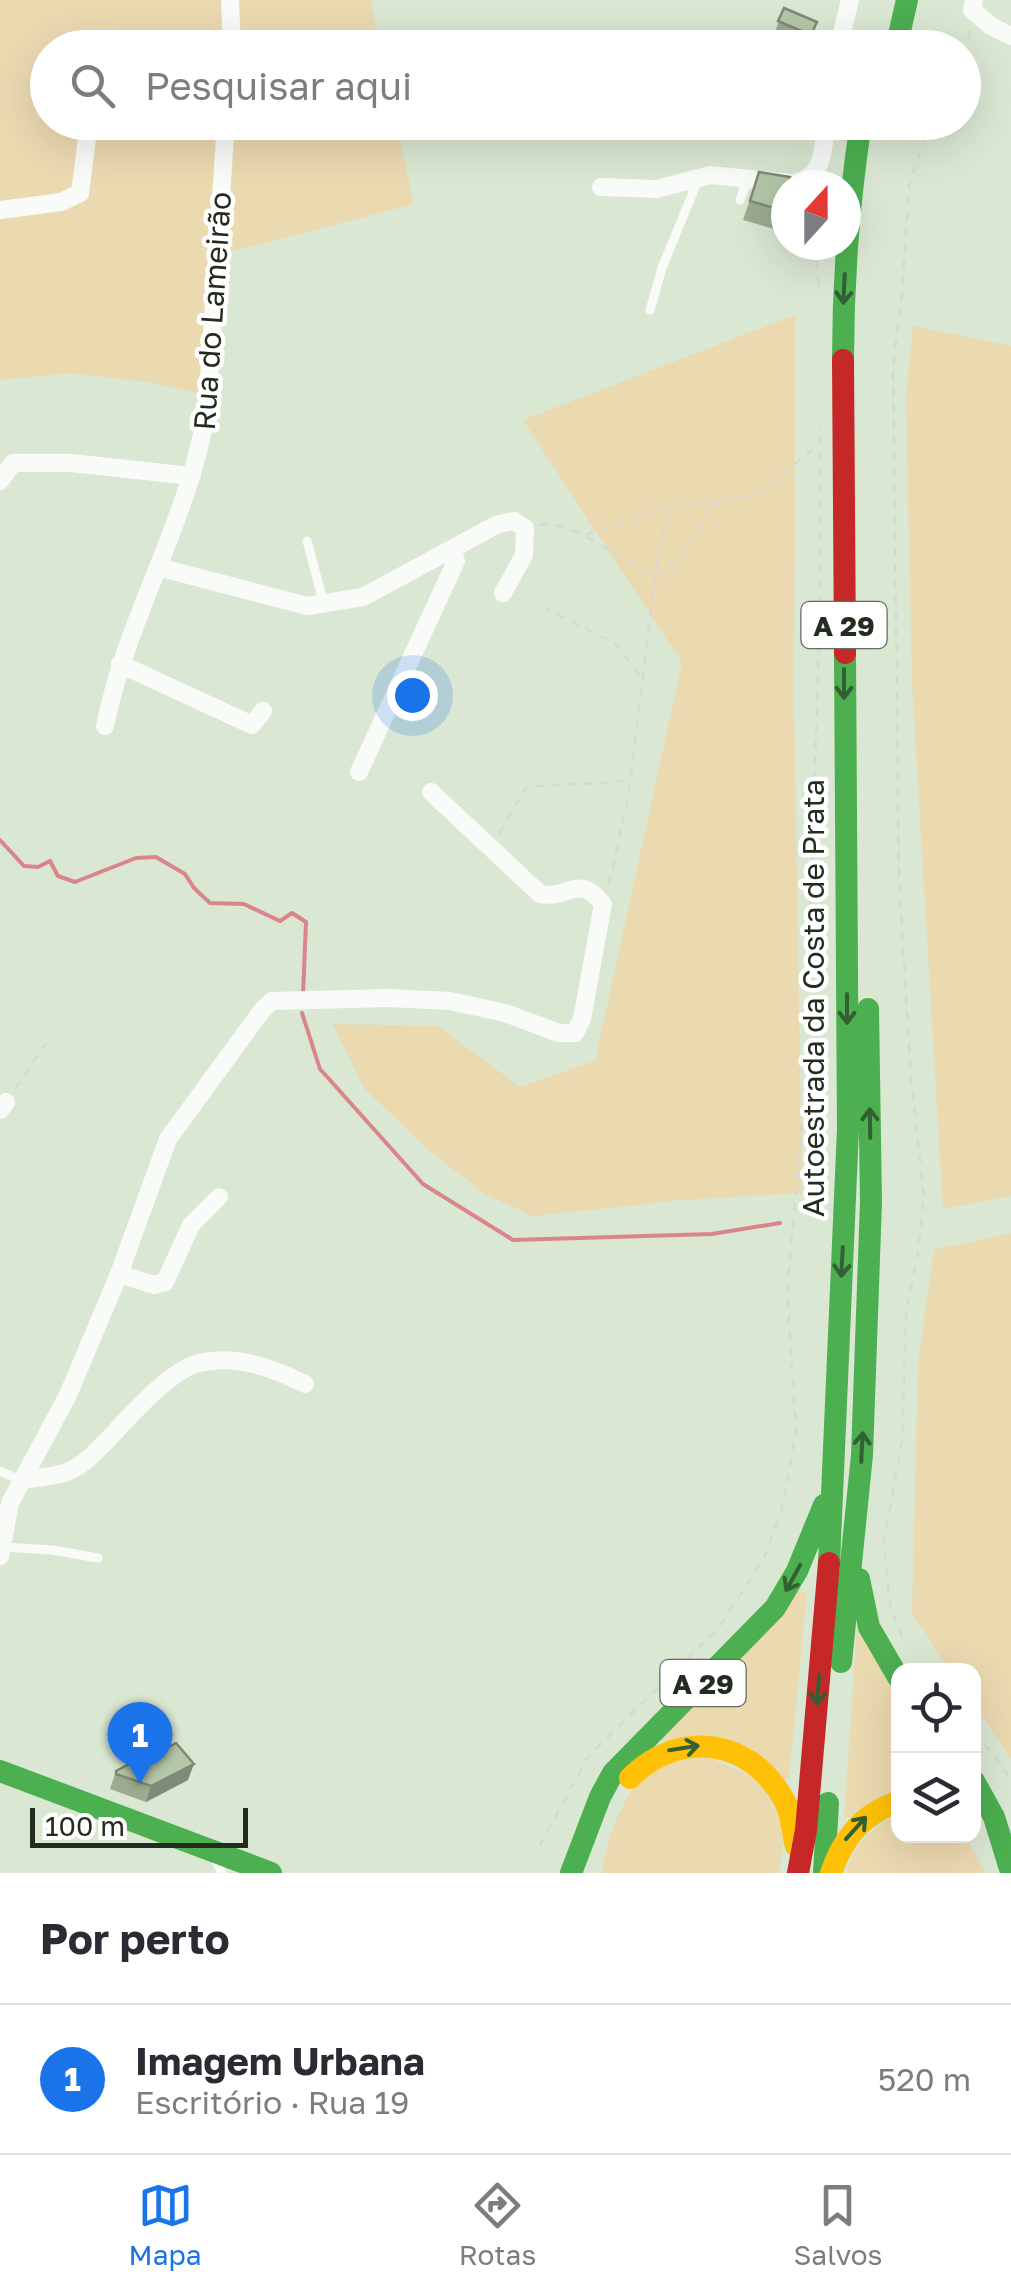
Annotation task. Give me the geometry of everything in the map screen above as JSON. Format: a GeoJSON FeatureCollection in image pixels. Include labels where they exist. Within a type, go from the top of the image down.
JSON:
{"type":"FeatureCollection","features":[{"type":"Feature","properties":{"kind":"main road"},"geometry":{"type":"LineString","coordinates":[[880,30],[886,0]]}},
{"type":"Feature","properties":{"kind":"main road"},"geometry":{"type":"LineString","coordinates":[[900,30],[907,0]]}},
{"type":"Feature","properties":{"kind":"main road","name":"Autoestrada da Costa de Prata"},"geometry":{"type":"LineString","coordinates":[[798,1867],[806,1830],[832,1534],[848,1129],[843,299],[858,140]]}},
{"type":"Feature","properties":{"kind":"main road","name":"Autoestrada da Costa de Prata"},"geometry":{"type":"LineString","coordinates":[[828,1873],[862,1455],[871,1202],[864,766],[863,298],[879,140]]}},
{"type":"Feature","properties":{"kind":"main road","name":"A 29"},"geometry":{"type":"LineString","coordinates":[[572,1873],[613,1772],[776,1608],[797,1571],[831,1488]]}},
{"type":"Feature","properties":{"kind":"main road","name":"A 29"},"geometry":{"type":"LineString","coordinates":[[854,1544],[869,1627],[891,1665]]}},
{"type":"Feature","properties":{"kind":"main road","name":"A 29"},"geometry":{"type":"LineString","coordinates":[[594,1873],[596,1850],[617,1795],[636,1769],[664,1752],[699,1745],[732,1751],[758,1766],[786,1803],[798,1867]]}},
{"type":"Feature","properties":{"kind":"main road"},"geometry":{"type":"LineString","coordinates":[[0,1771],[271,1873]]}},
{"type":"Feature","properties":{"kind":"main road"},"geometry":{"type":"LineString","coordinates":[[981,1793],[994,1816],[1011,1872]]}},
{"type":"Feature","properties":{"kind":"main road","name":"A 29"},"geometry":{"type":"LineString","coordinates":[[828,1873],[852,1828],[878,1808],[891,1804]]}},
{"type":"Feature","properties":{"kind":"main road"},"geometry":{"type":"LineString","coordinates":[[981,1838],[997,1873]]}},
{"type":"Feature","properties":{"kind":"street"},"geometry":{"type":"LineString","coordinates":[[230,0],[231,30]]}},
{"type":"Feature","properties":{"kind":"street"},"geometry":{"type":"LineString","coordinates":[[842,30],[850,0]]}},
{"type":"Feature","properties":{"kind":"street"},"geometry":{"type":"LineString","coordinates":[[973,5],[991,26],[1011,36]]}},
{"type":"Feature","properties":{"kind":"street"},"geometry":{"type":"LineString","coordinates":[[0,210],[61,202],[80,193],[87,140]]}},
{"type":"Feature","properties":{"kind":"street","name":"Rua do Lameirão"},"geometry":{"type":"LineString","coordinates":[[105,726],[120,664],[200,455],[207,409],[225,140]]}},
{"type":"Feature","properties":{"kind":"street"},"geometry":{"type":"LineString","coordinates":[[601,187],[656,188],[699,177],[793,184],[815,175],[824,140]]}},
{"type":"Feature","properties":{"kind":"street"},"geometry":{"type":"LineString","coordinates":[[0,481],[13,463],[71,463],[192,476]]}},
{"type":"Feature","properties":{"kind":"street"},"geometry":{"type":"LineString","coordinates":[[158,567],[307,606],[324,604],[363,598],[498,524],[514,522],[525,528],[524,555],[504,593]]}},
{"type":"Feature","properties":{"kind":"street"},"geometry":{"type":"LineString","coordinates":[[360,772],[456,560],[452,549]]}},
{"type":"Feature","properties":{"kind":"street"},"geometry":{"type":"LineString","coordinates":[[120,664],[252,726],[262,712]]}},
{"type":"Feature","properties":{"kind":"street"},"geometry":{"type":"LineString","coordinates":[[1,1551],[10,1503],[68,1395],[119,1274],[168,1139],[263,1009],[272,1001],[450,1001],[575,1033],[582,1020],[604,904],[593,891],[581,887],[550,896],[540,894],[431,792]]}},
{"type":"Feature","properties":{"kind":"street"},"geometry":{"type":"LineString","coordinates":[[119,1274],[154,1285],[165,1282],[192,1225],[219,1197]]}},
{"type":"Feature","properties":{"kind":"street"},"geometry":{"type":"LineString","coordinates":[[21,1480],[67,1472],[90,1458],[143,1404],[182,1371],[200,1362],[260,1365],[304,1384]]}},
{"type":"Feature","properties":{"kind":"lane"},"geometry":{"type":"LineString","coordinates":[[650,310],[662,268],[699,177]]}},
{"type":"Feature","properties":{"kind":"lane"},"geometry":{"type":"LineString","coordinates":[[740,200],[748,178]]}},
{"type":"Feature","properties":{"kind":"lane"},"geometry":{"type":"LineString","coordinates":[[307,541],[324,604]]}},
{"type":"Feature","properties":{"kind":"lane"},"geometry":{"type":"LineString","coordinates":[[0,1471],[21,1480]]}},
{"type":"Feature","properties":{"kind":"lane"},"geometry":{"type":"LineString","coordinates":[[1,1551],[52,1550],[98,1558]]}},
{"type":"Feature","properties":{"kind":"lane"},"geometry":{"type":"LineString","coordinates":[[210,1850],[222,1873]]}},
{"type":"Feature","properties":{"kind":"path"},"geometry":{"type":"LineString","coordinates":[[970,30],[973,5]]}},
{"type":"Feature","properties":{"kind":"path"},"geometry":{"type":"LineString","coordinates":[[902,1637],[890,1606],[884,1540],[902,1440],[906,1312],[924,1197],[911,1078],[899,880],[893,366],[910,186],[927,140]]}},
{"type":"Feature","properties":{"kind":"path"},"geometry":{"type":"LineString","coordinates":[[817,260],[820,292]]}},
{"type":"Feature","properties":{"kind":"path"},"geometry":{"type":"LineString","coordinates":[[540,1846],[587,1758],[720,1626],[765,1556],[782,1509],[796,1430],[787,1290],[814,996],[808,955],[820,610],[821,417]]}},
{"type":"Feature","properties":{"kind":"path"},"geometry":{"type":"LineString","coordinates":[[585,535],[658,509],[710,504],[761,492],[818,445]]}},
{"type":"Feature","properties":{"kind":"path"},"geometry":{"type":"LineString","coordinates":[[656,577],[676,566],[694,542],[710,504]]}},
{"type":"Feature","properties":{"kind":"path"},"geometry":{"type":"LineString","coordinates":[[604,904],[630,780],[659,544],[672,508]]}},
{"type":"Feature","properties":{"kind":"path"},"geometry":{"type":"LineString","coordinates":[[525,528],[554,524],[585,535],[656,577]]}},
{"type":"Feature","properties":{"kind":"path"},"geometry":{"type":"LineString","coordinates":[[543,608],[616,644],[644,682]]}},
{"type":"Feature","properties":{"kind":"path"},"geometry":{"type":"LineString","coordinates":[[488,846],[502,830],[526,787],[630,780]]}},
{"type":"Feature","properties":{"kind":"path"},"geometry":{"type":"LineString","coordinates":[[3,1106],[46,1043]]}},
{"type":"Feature","properties":{"kind":"path"},"geometry":{"type":"LineString","coordinates":[[981,1740],[1011,1781]]}},
{"type":"Feature","properties":{"kind":"shaded area"},"geometry":{"type":"Polygon","coordinates":[[[0,0],[371,0],[376,30],[30,30],[30,140],[400,140],[414,204],[225,253],[202,394],[150,382],[70,373],[0,380],[0,0]]]}},
{"type":"Feature","properties":{"kind":"shaded area"},"geometry":{"type":"Polygon","coordinates":[[[795,315],[794,708],[802,1193],[682,1200],[533,1216],[485,1194],[425,1147],[363,1087],[333,1024],[438,1026],[520,1087],[595,1061],[682,663],[523,420],[795,315]]]}},
{"type":"Feature","properties":{"kind":"shaded area"},"geometry":{"type":"Polygon","coordinates":[[[913,326],[1011,346],[1011,1196],[943,1209],[912,682],[906,399],[913,326]]]}},
{"type":"Feature","properties":{"kind":"shaded area"},"geometry":{"type":"Polygon","coordinates":[[[1011,1233],[1011,1759],[981,1714],[981,1663],[945,1663],[912,1614],[918,1363],[934,1250],[1011,1233]]]}},
{"type":"Feature","properties":{"kind":"shaded area"},"geometry":{"type":"Polygon","coordinates":[[[796,1591],[807,1593],[789,1778],[782,1781],[658,1739],[796,1591]]]}},
{"type":"Feature","properties":{"kind":"shaded area"},"geometry":{"type":"Polygon","coordinates":[[[858,1613],[891,1678],[891,1796],[844,1819],[858,1613]]]}},
{"type":"Feature","properties":{"kind":"shaded area"},"geometry":{"type":"Polygon","coordinates":[[[699,1754],[759,1779],[785,1830],[779,1873],[603,1873],[617,1819],[639,1781],[658,1767],[699,1754]]]}},
{"type":"Feature","properties":{"kind":"shaded area"},"geometry":{"type":"Polygon","coordinates":[[[891,1819],[891,1843],[969,1843],[986,1873],[847,1873],[853,1854],[891,1819]]]}},
{"type":"Feature","properties":{"kind":"building"},"geometry":{"type":"Polygon","coordinates":[[[784,8],[817,22],[813,30],[799,30],[778,21],[784,8]]]}},
{"type":"Feature","properties":{"kind":"building"},"geometry":{"type":"Polygon","coordinates":[[[759,172],[771,174],[771,207],[750,201],[759,172]]]}},
{"type":"Feature","properties":{"kind":"building"},"geometry":{"type":"Polygon","coordinates":[[[176,1743],[194,1764],[151,1786],[116,1774],[166,1745],[167,1748],[176,1743]]]}},
{"type":"Feature","properties":{"kind":"waterway"},"geometry":{"type":"LineString","coordinates":[[0,840],[24,866],[38,867],[50,861],[58,876],[75,882],[136,858],[156,857],[185,874],[210,903],[244,904],[280,921],[292,913],[306,922],[303,994]]}},
{"type":"Feature","properties":{"kind":"waterway"},"geometry":{"type":"LineString","coordinates":[[302,1013],[320,1069],[423,1184],[513,1240],[712,1234],[780,1223]]}},
{"type":"Feature","properties":{"kind":"traffic: fast"},"geometry":{"type":"LineString","coordinates":[[900,30],[907,0]]}},
{"type":"Feature","properties":{"kind":"traffic: fast"},"geometry":{"type":"LineString","coordinates":[[843,360],[848,241],[859,140]]}},
{"type":"Feature","properties":{"kind":"traffic: fast"},"geometry":{"type":"LineString","coordinates":[[829,1563],[848,1129],[845,653]]}},
{"type":"Feature","properties":{"kind":"traffic: fast"},"geometry":{"type":"LineString","coordinates":[[841,1662],[862,1455],[871,1202],[868,1009]]}},
{"type":"Feature","properties":{"kind":"traffic: fast"},"geometry":{"type":"LineString","coordinates":[[571,1873],[613,1773],[775,1608],[797,1571],[824,1505]]}},
{"type":"Feature","properties":{"kind":"traffic: fast"},"geometry":{"type":"LineString","coordinates":[[859,1579],[869,1627],[891,1665]]}},
{"type":"Feature","properties":{"kind":"traffic: fast"},"geometry":{"type":"LineString","coordinates":[[0,1771],[271,1873]]}},
{"type":"Feature","properties":{"kind":"traffic: fast"},"geometry":{"type":"LineString","coordinates":[[981,1794],[994,1817],[1011,1872]]}},
{"type":"Feature","properties":{"kind":"traffic: fast"},"geometry":{"type":"LineString","coordinates":[[824,1873],[828,1803]]}},
{"type":"Feature","properties":{"kind":"traffic: slow"},"geometry":{"type":"LineString","coordinates":[[630,1778],[649,1762],[670,1752],[713,1747],[733,1753],[770,1779],[784,1800],[796,1846]]}},
{"type":"Feature","properties":{"kind":"traffic: slow"},"geometry":{"type":"LineString","coordinates":[[831,1873],[841,1849],[856,1829],[891,1805]]}},
{"type":"Feature","properties":{"kind":"traffic: jam"},"geometry":{"type":"LineString","coordinates":[[843,360],[845,653]]}},
{"type":"Feature","properties":{"kind":"traffic: jam"},"geometry":{"type":"LineString","coordinates":[[798,1873],[806,1830],[829,1563]]}},
{"type":"Feature","properties":{"kind":"place","name":"Imagem Urbana"},"geometry":{"type":"Point","coordinates":[140,1784]}}]}
